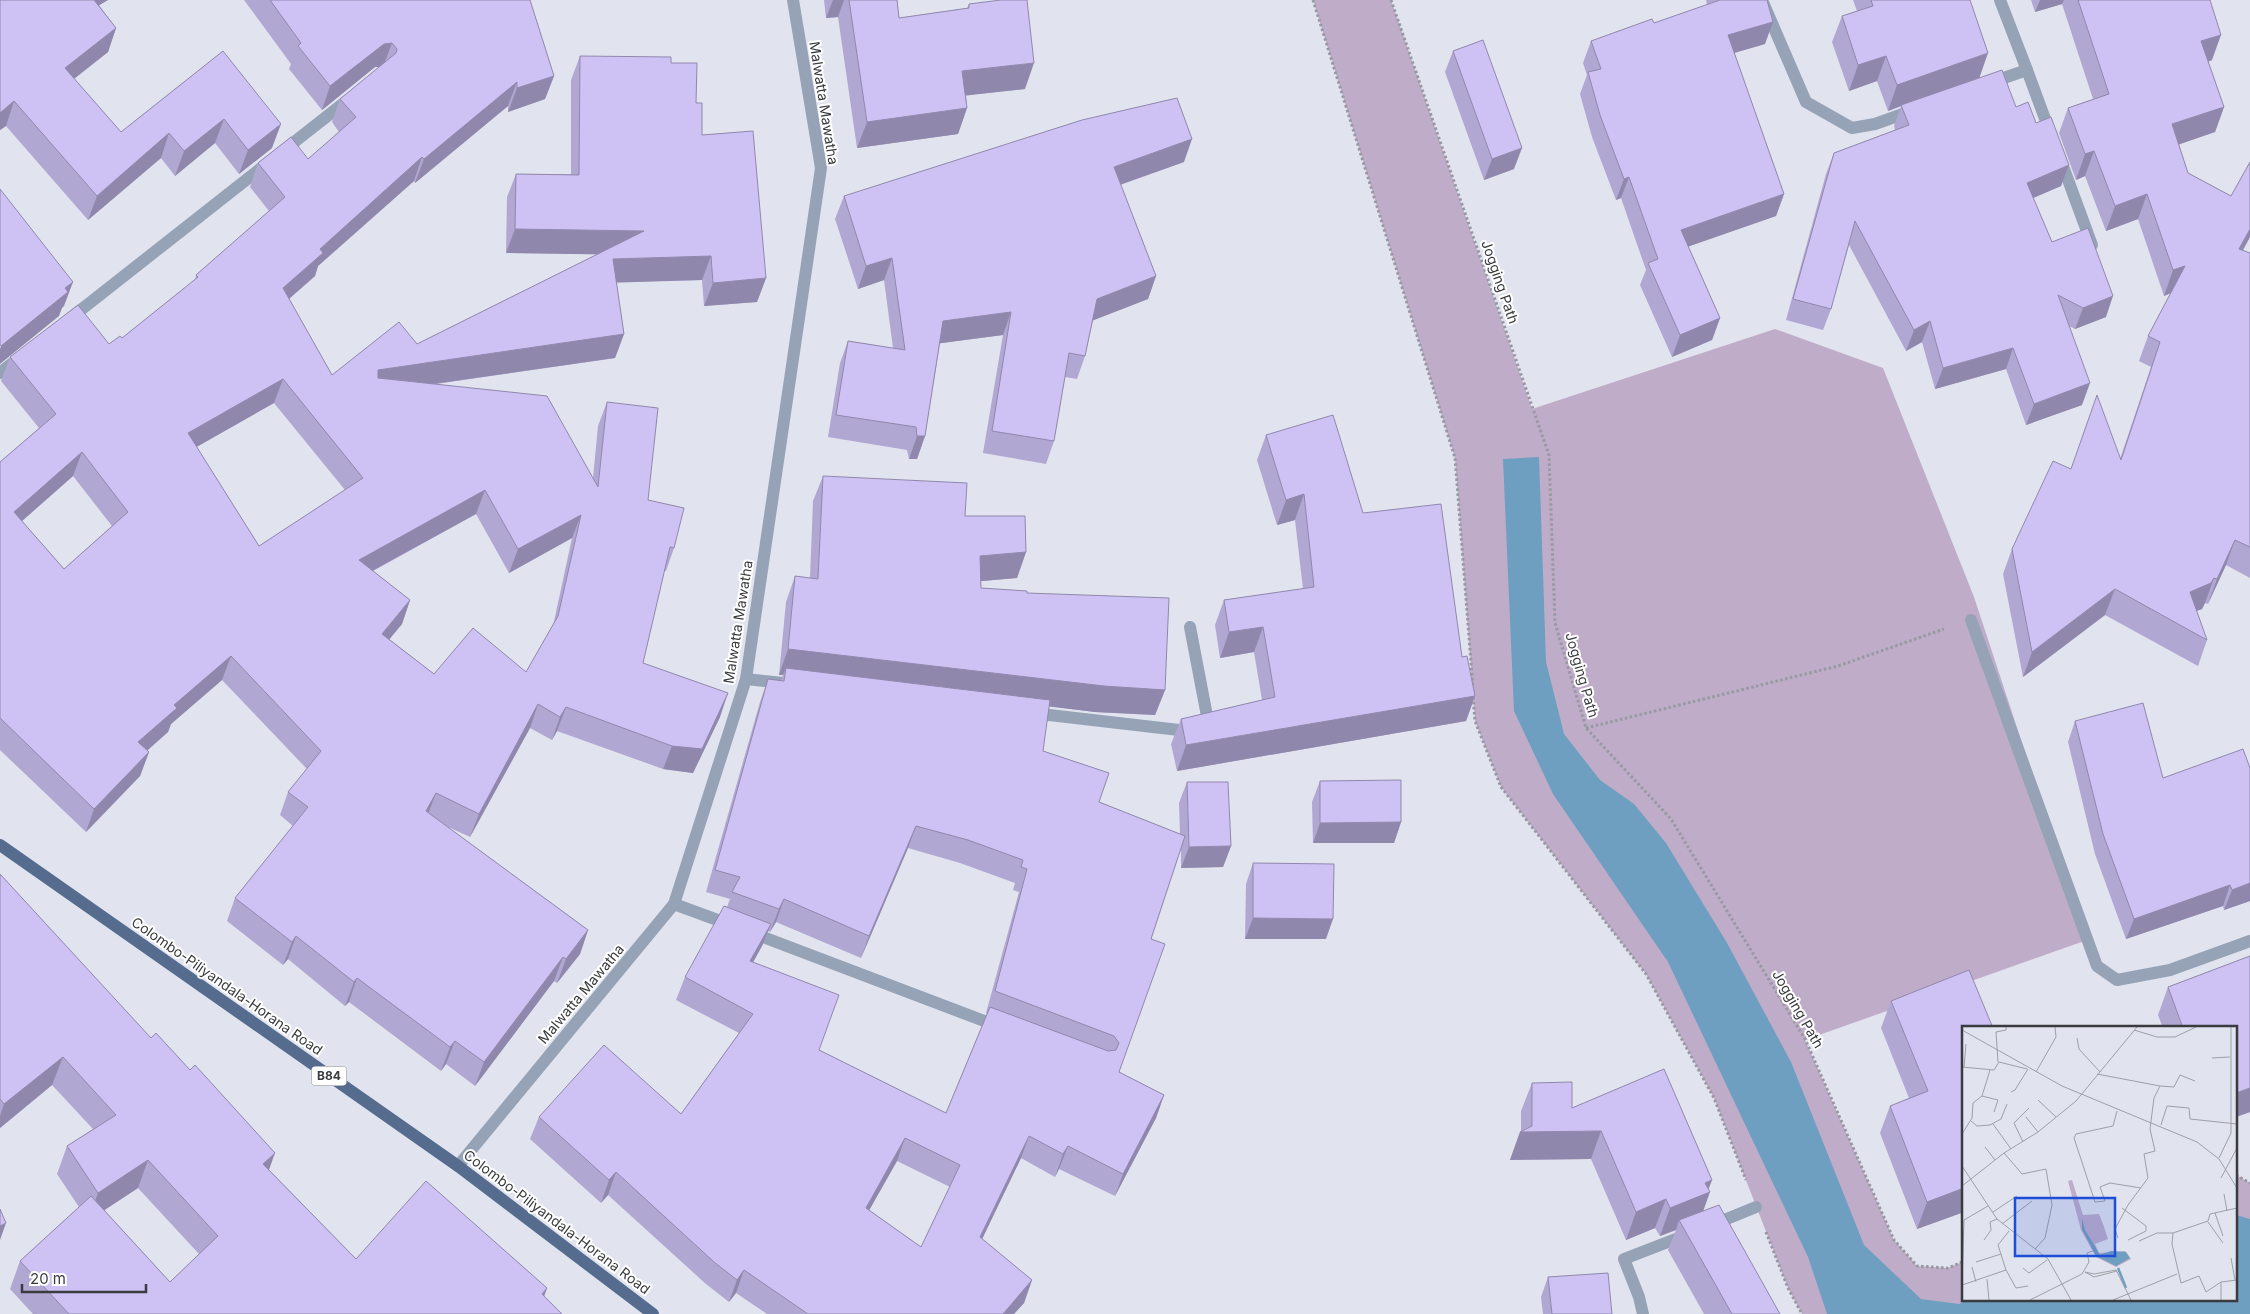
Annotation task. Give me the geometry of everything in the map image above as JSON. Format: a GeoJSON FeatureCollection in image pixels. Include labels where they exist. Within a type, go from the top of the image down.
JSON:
{"type":"FeatureCollection","features":[{"type":"Feature","properties":{"kind":"main road","name":"Colombo-Piliyandala-Horana Road"},"geometry":{"type":"LineString","coordinates":[[0,845],[458,1166],[653,1314]]}},
{"type":"Feature","properties":{"kind":"street","name":"Malwatta Mawatha"},"geometry":{"type":"LineString","coordinates":[[458,1166],[674,904],[746,679],[821,168],[793,0]]}},
{"type":"Feature","properties":{"kind":"street"},"geometry":{"type":"LineString","coordinates":[[1762,0],[1806,102],[1852,128],[1875,124],[1926,105]]}},
{"type":"Feature","properties":{"kind":"street"},"geometry":{"type":"LineString","coordinates":[[2000,0],[2096,257]]}},
{"type":"Feature","properties":{"kind":"street"},"geometry":{"type":"LineString","coordinates":[[1981,86],[2027,70]]}},
{"type":"Feature","properties":{"kind":"street"},"geometry":{"type":"LineString","coordinates":[[54,330],[357,92]]}},
{"type":"Feature","properties":{"kind":"street"},"geometry":{"type":"LineString","coordinates":[[0,373],[31,348]]}},
{"type":"Feature","properties":{"kind":"street"},"geometry":{"type":"LineString","coordinates":[[1971,620],[2097,966],[2117,980],[2170,970],[2250,941]]}},
{"type":"Feature","properties":{"kind":"street"},"geometry":{"type":"LineString","coordinates":[[1020,711],[1196,732],[1207,716],[1190,627]]}},
{"type":"Feature","properties":{"kind":"street"},"geometry":{"type":"LineString","coordinates":[[746,679],[795,685]]}},
{"type":"Feature","properties":{"kind":"street"},"geometry":{"type":"LineString","coordinates":[[674,904],[1009,1031]]}},
{"type":"Feature","properties":{"kind":"street"},"geometry":{"type":"LineString","coordinates":[[1642,1314],[1639,1297],[1624,1259],[1756,1207]]}},
{"type":"Feature","properties":{"kind":"path"},"geometry":{"type":"LineString","coordinates":[[1313,0],[1455,458],[1475,721],[1501,787],[1646,974],[1714,1098],[1788,1288],[1802,1314]]}},
{"type":"Feature","properties":{"kind":"path","name":"Jogging Path"},"geometry":{"type":"LineString","coordinates":[[1390,0],[1549,455],[1555,622],[1586,728],[1671,819],[1805,1039],[1894,1240],[1917,1266],[1948,1268],[1962,1262]]}},
{"type":"Feature","properties":{"kind":"path"},"geometry":{"type":"LineString","coordinates":[[1586,728],[1838,666],[1971,620]]}},
{"type":"Feature","properties":{"kind":"path"},"geometry":{"type":"LineString","coordinates":[[2238,1177],[2250,1183]]}},
{"type":"Feature","properties":{"kind":"shaded area"},"geometry":{"type":"Polygon","coordinates":[[[1313,0],[1391,0],[1532,409],[1775,329],[1883,368],[1974,597],[2087,940],[1805,1040],[1894,1240],[1917,1266],[1948,1268],[1962,1262],[1962,1302],[2238,1302],[2238,1176],[2250,1183],[2250,1314],[1802,1314],[1788,1288],[1714,1098],[1646,974],[1501,787],[1475,721],[1455,458],[1313,0]]]}},
{"type":"Feature","properties":{"kind":"water"},"geometry":{"type":"Polygon","coordinates":[[[1539,457],[1546,662],[1564,734],[1600,780],[1634,804],[1666,843],[1727,943],[1791,1062],[1864,1245],[1921,1299],[1959,1304],[1963,1302],[2238,1302],[2238,1216],[2250,1219],[2250,1314],[1827,1314],[1808,1257],[1668,962],[1553,794],[1514,711],[1503,459],[1539,457]]]}},
{"type":"Feature","properties":{"kind":"building"},"geometry":{"type":"Polygon","coordinates":[[[0,0],[94,0],[116,28],[65,68],[121,132],[223,51],[281,124],[248,150],[224,119],[184,151],[169,133],[97,196],[14,101],[0,113],[0,0]]]}},
{"type":"Feature","properties":{"kind":"building"},"geometry":{"type":"Polygon","coordinates":[[[270,0],[530,0],[554,76],[517,88],[517,82],[424,159],[422,157],[320,249],[323,253],[283,288],[332,375],[399,322],[417,344],[644,231],[515,229],[516,174],[579,175],[580,56],[671,57],[671,63],[697,63],[696,103],[702,103],[702,135],[753,131],[766,278],[713,283],[711,256],[613,259],[624,334],[378,370],[378,378],[547,396],[598,487],[607,402],[658,408],[648,500],[684,508],[674,548],[670,547],[643,663],[728,693],[702,749],[672,746],[566,707],[560,717],[538,704],[479,814],[436,793],[426,811],[588,930],[566,959],[563,957],[484,1062],[455,1041],[450,1047],[357,978],[354,982],[296,936],[292,942],[235,898],[308,807],[288,792],[321,751],[231,656],[174,705],[177,708],[138,742],[149,752],[94,809],[0,718],[0,462],[56,414],[10,357],[78,305],[109,344],[120,336],[122,338],[198,277],[196,275],[285,197],[258,163],[291,137],[308,159],[356,117],[340,99],[396,53],[397,49],[392,43],[384,44],[330,86],[298,46],[301,43],[270,0]],[[283,379],[188,433],[259,546],[363,478],[283,379]],[[82,452],[14,512],[64,569],[128,512],[82,452]],[[485,490],[359,560],[410,600],[382,634],[434,674],[473,628],[526,672],[558,616],[581,515],[518,549],[485,490]]]}},
{"type":"Feature","properties":{"kind":"building"},"geometry":{"type":"Polygon","coordinates":[[[849,0],[897,0],[899,18],[969,8],[969,4],[1001,0],[1027,0],[1034,63],[962,71],[967,108],[867,122],[849,0]]]}},
{"type":"Feature","properties":{"kind":"building"},"geometry":{"type":"Polygon","coordinates":[[[1720,0],[1767,0],[1773,22],[1728,35],[1784,194],[1681,230],[1720,318],[1680,335],[1648,263],[1658,259],[1629,177],[1624,179],[1600,115],[1588,72],[1601,69],[1591,41],[1652,19],[1654,23],[1720,0]]]}},
{"type":"Feature","properties":{"kind":"building"},"geometry":{"type":"Polygon","coordinates":[[[1871,0],[1970,0],[1988,53],[1897,85],[1886,56],[1858,65],[1842,16],[1873,6],[1871,0]]]}},
{"type":"Feature","properties":{"kind":"building"},"geometry":{"type":"Polygon","coordinates":[[[2078,0],[2210,0],[2221,35],[2201,41],[2224,107],[2172,124],[2188,173],[2231,196],[2250,162],[2250,229],[2239,249],[2250,253],[2250,547],[2235,540],[2217,579],[2214,578],[2211,583],[2190,592],[2207,640],[2115,589],[2032,652],[2012,549],[2053,461],[2071,469],[2097,395],[2121,460],[2160,342],[2148,336],[2185,266],[2173,270],[2147,194],[2115,206],[2094,151],[2085,154],[2068,108],[2109,94],[2078,0]]]}},
{"type":"Feature","properties":{"kind":"building"},"geometry":{"type":"Polygon","coordinates":[[[1483,40],[1522,148],[1492,159],[1453,51],[1483,40]]]}},
{"type":"Feature","properties":{"kind":"building"},"geometry":{"type":"Polygon","coordinates":[[[2002,70],[2016,107],[2028,102],[2036,123],[2051,117],[2069,165],[2027,183],[2052,242],[2088,228],[2113,296],[2083,308],[2058,295],[2090,383],[2034,404],[2013,348],[1943,368],[1930,321],[1914,330],[1855,221],[1831,309],[1793,299],[1834,153],[1909,125],[1901,105],[2002,70]]]}},
{"type":"Feature","properties":{"kind":"building"},"geometry":{"type":"Polygon","coordinates":[[[1177,98],[1192,139],[1114,167],[1156,276],[1097,299],[1085,356],[1069,353],[1054,441],[992,431],[1011,312],[943,321],[925,436],[917,436],[916,427],[836,415],[848,341],[905,350],[892,258],[866,266],[844,196],[1082,120],[1177,98]]]}},
{"type":"Feature","properties":{"kind":"building"},"geometry":{"type":"Polygon","coordinates":[[[0,189],[73,282],[65,288],[68,292],[1,346],[0,344],[0,189]]]}},
{"type":"Feature","properties":{"kind":"building"},"geometry":{"type":"Polygon","coordinates":[[[1333,415],[1363,513],[1441,504],[1462,657],[1467,656],[1475,696],[1186,745],[1181,719],[1275,697],[1263,627],[1229,632],[1224,600],[1314,587],[1304,494],[1286,500],[1266,435],[1333,415]]]}},
{"type":"Feature","properties":{"kind":"building"},"geometry":{"type":"Polygon","coordinates":[[[823,476],[967,483],[965,516],[1025,516],[1026,552],[980,556],[981,588],[1027,591],[1027,593],[1169,598],[1165,690],[1104,686],[788,649],[795,576],[818,579],[823,476]]]}},
{"type":"Feature","properties":{"kind":"building"},"geometry":{"type":"Polygon","coordinates":[[[786,668],[1050,700],[1043,751],[1109,773],[1099,802],[1185,836],[1151,939],[1165,944],[1119,1072],[1164,1095],[1123,1174],[1068,1146],[1063,1154],[1029,1136],[980,1237],[1032,1280],[1003,1314],[808,1314],[744,1270],[737,1280],[714,1262],[616,1172],[609,1180],[539,1117],[604,1045],[681,1114],[753,1014],[685,977],[724,906],[771,924],[750,961],[839,995],[819,1050],[946,1113],[990,1007],[1108,1051],[1116,1050],[1119,1043],[1114,1036],[995,991],[1027,869],[1021,867],[1023,860],[968,840],[916,826],[869,936],[784,899],[779,909],[732,892],[740,877],[715,870],[768,679],[784,681],[786,668]],[[905,1138],[866,1208],[921,1247],[960,1165],[905,1138]]]}},
{"type":"Feature","properties":{"kind":"building"},"geometry":{"type":"Polygon","coordinates":[[[2143,703],[2163,778],[2243,749],[2250,768],[2250,883],[2232,890],[2230,885],[2134,919],[2103,834],[2075,721],[2143,703]]]}},
{"type":"Feature","properties":{"kind":"building"},"geometry":{"type":"Polygon","coordinates":[[[1401,780],[1401,822],[1320,823],[1320,781],[1401,780]]]}},
{"type":"Feature","properties":{"kind":"building"},"geometry":{"type":"Polygon","coordinates":[[[1187,782],[1228,782],[1231,846],[1189,847],[1187,782]]]}},
{"type":"Feature","properties":{"kind":"building"},"geometry":{"type":"Polygon","coordinates":[[[1253,863],[1334,864],[1333,919],[1253,918],[1253,863]]]}},
{"type":"Feature","properties":{"kind":"building"},"geometry":{"type":"Polygon","coordinates":[[[0,874],[151,1038],[156,1033],[190,1070],[195,1065],[275,1153],[263,1164],[356,1259],[426,1181],[547,1288],[542,1294],[562,1314],[69,1314],[20,1261],[91,1196],[170,1282],[218,1236],[148,1160],[98,1193],[67,1146],[116,1115],[63,1057],[4,1104],[0,1099],[0,874]]]}},
{"type":"Feature","properties":{"kind":"building"},"geometry":{"type":"Polygon","coordinates":[[[2250,956],[2250,1088],[2238,1092],[2238,1026],[2182,1026],[2168,987],[2250,956]]]}},
{"type":"Feature","properties":{"kind":"building"},"geometry":{"type":"Polygon","coordinates":[[[1969,970],[1992,1026],[1962,1026],[1962,1189],[1927,1202],[1890,1106],[1928,1091],[1891,1001],[1969,970]]]}},
{"type":"Feature","properties":{"kind":"building"},"geometry":{"type":"Polygon","coordinates":[[[1664,1069],[1712,1180],[1705,1183],[1710,1192],[1670,1208],[1666,1199],[1636,1212],[1601,1131],[1520,1132],[1532,1126],[1532,1083],[1572,1082],[1572,1108],[1664,1069]]]}},
{"type":"Feature","properties":{"kind":"building"},"geometry":{"type":"Polygon","coordinates":[[[1719,1205],[1780,1314],[1732,1314],[1679,1220],[1719,1205]]]}},
{"type":"Feature","properties":{"kind":"building"},"geometry":{"type":"Polygon","coordinates":[[[0,1209],[6,1223],[0,1226],[0,1209]]]}},
{"type":"Feature","properties":{"kind":"building"},"geometry":{"type":"Polygon","coordinates":[[[1608,1273],[1612,1314],[1552,1314],[1548,1277],[1608,1273]]]}}]}
